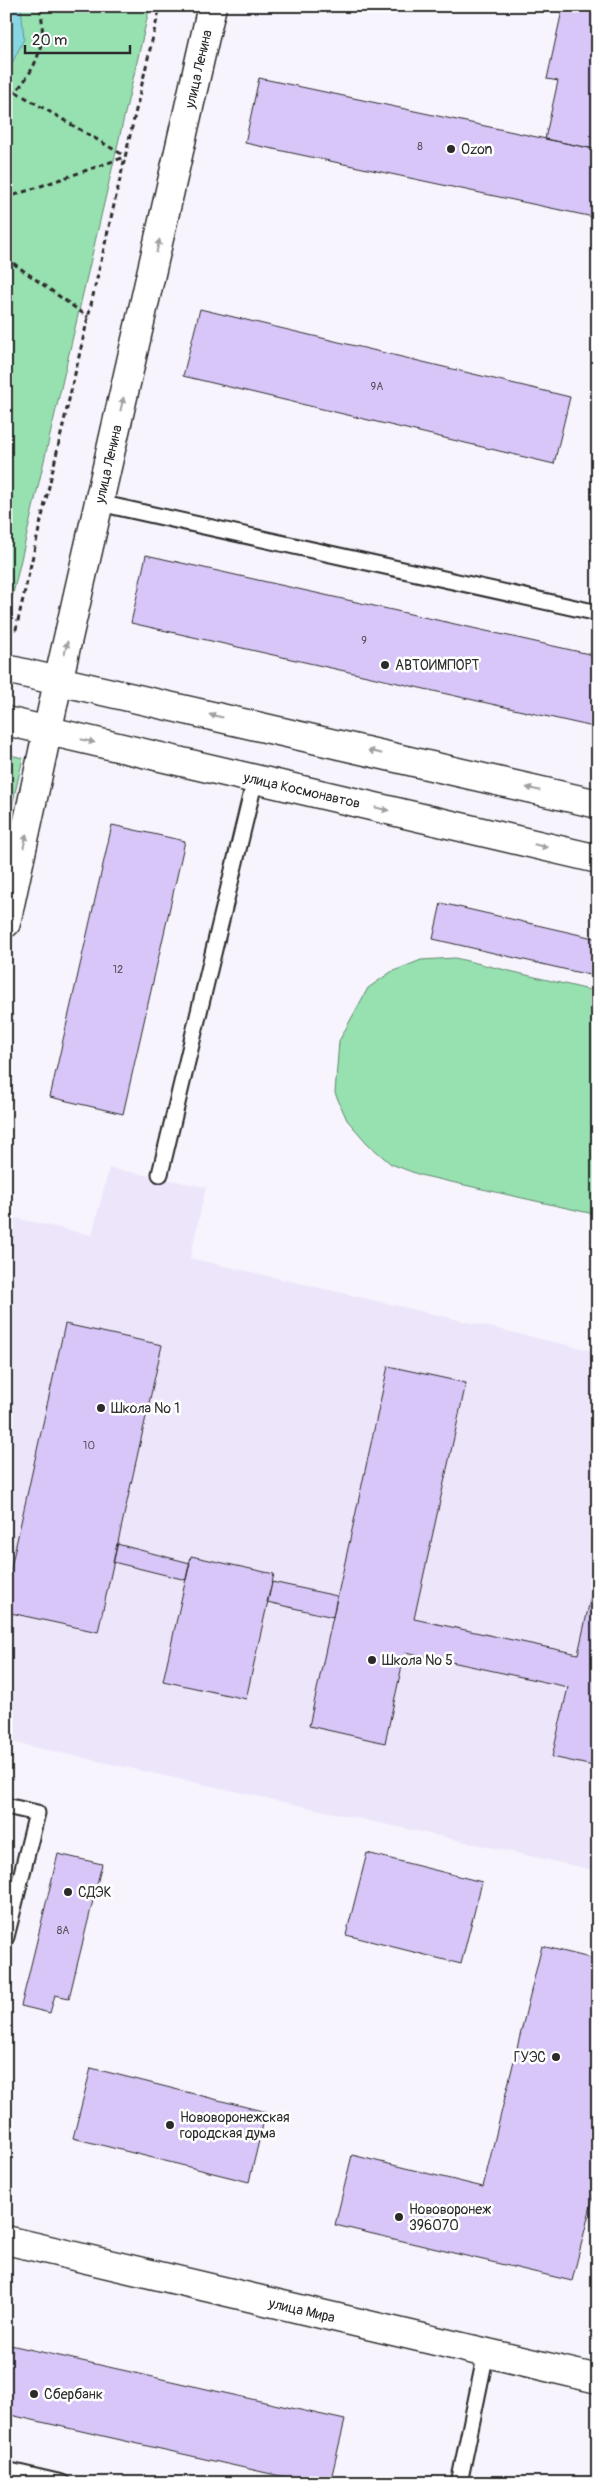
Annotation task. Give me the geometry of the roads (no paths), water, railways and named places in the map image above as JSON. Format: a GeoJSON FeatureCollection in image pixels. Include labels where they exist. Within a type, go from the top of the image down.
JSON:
{"type":"FeatureCollection","features":[{"type":"Feature","properties":{"kind":"street","name":"улица Ленина"},"geometry":{"type":"LineString","coordinates":[[6,923],[49,732],[58,682],[212,6]]}},
{"type":"Feature","properties":{"kind":"street"},"geometry":{"type":"LineString","coordinates":[[6,669],[598,804]]}},
{"type":"Feature","properties":{"kind":"street","name":"улица Космонавтов"},"geometry":{"type":"LineString","coordinates":[[6,721],[598,859]]}},
{"type":"Feature","properties":{"kind":"street","name":"улица Мира"},"geometry":{"type":"LineString","coordinates":[[6,2240],[598,2379]]}},
{"type":"Feature","properties":{"kind":"lane"},"geometry":{"type":"LineString","coordinates":[[100,503],[598,613]]}},
{"type":"Feature","properties":{"kind":"lane"},"geometry":{"type":"LineString","coordinates":[[160,1174],[255,779]]}},
{"type":"Feature","properties":{"kind":"lane"},"geometry":{"type":"LineString","coordinates":[[6,1806],[37,1813],[6,1937]]}},
{"type":"Feature","properties":{"kind":"lane"},"geometry":{"type":"LineString","coordinates":[[459,2483],[486,2353]]}},
{"type":"Feature","properties":{"kind":"lane"},"geometry":{"type":"LineString","coordinates":[[6,2470],[62,2483]]}},
{"type":"Feature","properties":{"kind":"water"},"geometry":{"type":"Polygon","coordinates":[[[6,6],[21,6],[24,39],[6,75],[6,6]]]}},
{"type":"Feature","properties":{"kind":"place","name":"Ozon"},"geometry":{"type":"Point","coordinates":[451,149]}},
{"type":"Feature","properties":{"kind":"place","name":"АВТОИМПОРТ"},"geometry":{"type":"Point","coordinates":[385,665]}},
{"type":"Feature","properties":{"kind":"place","name":"Школа № 1"},"geometry":{"type":"Point","coordinates":[101,1408]}},
{"type":"Feature","properties":{"kind":"place","name":"Школа № 5"},"geometry":{"type":"Point","coordinates":[372,1660]}},
{"type":"Feature","properties":{"kind":"place","name":"СДЭК"},"geometry":{"type":"Point","coordinates":[68,1892]}},
{"type":"Feature","properties":{"kind":"place","name":"ГУЭС"},"geometry":{"type":"Point","coordinates":[556,2057]}},
{"type":"Feature","properties":{"kind":"place","name":"Нововоронежская городская дума"},"geometry":{"type":"Point","coordinates":[170,2125]}},
{"type":"Feature","properties":{"kind":"place","name":"Нововоронеж 396070"},"geometry":{"type":"Point","coordinates":[399,2217]}},
{"type":"Feature","properties":{"kind":"place","name":"Сбербанк"},"geometry":{"type":"Point","coordinates":[34,2394]}}]}
